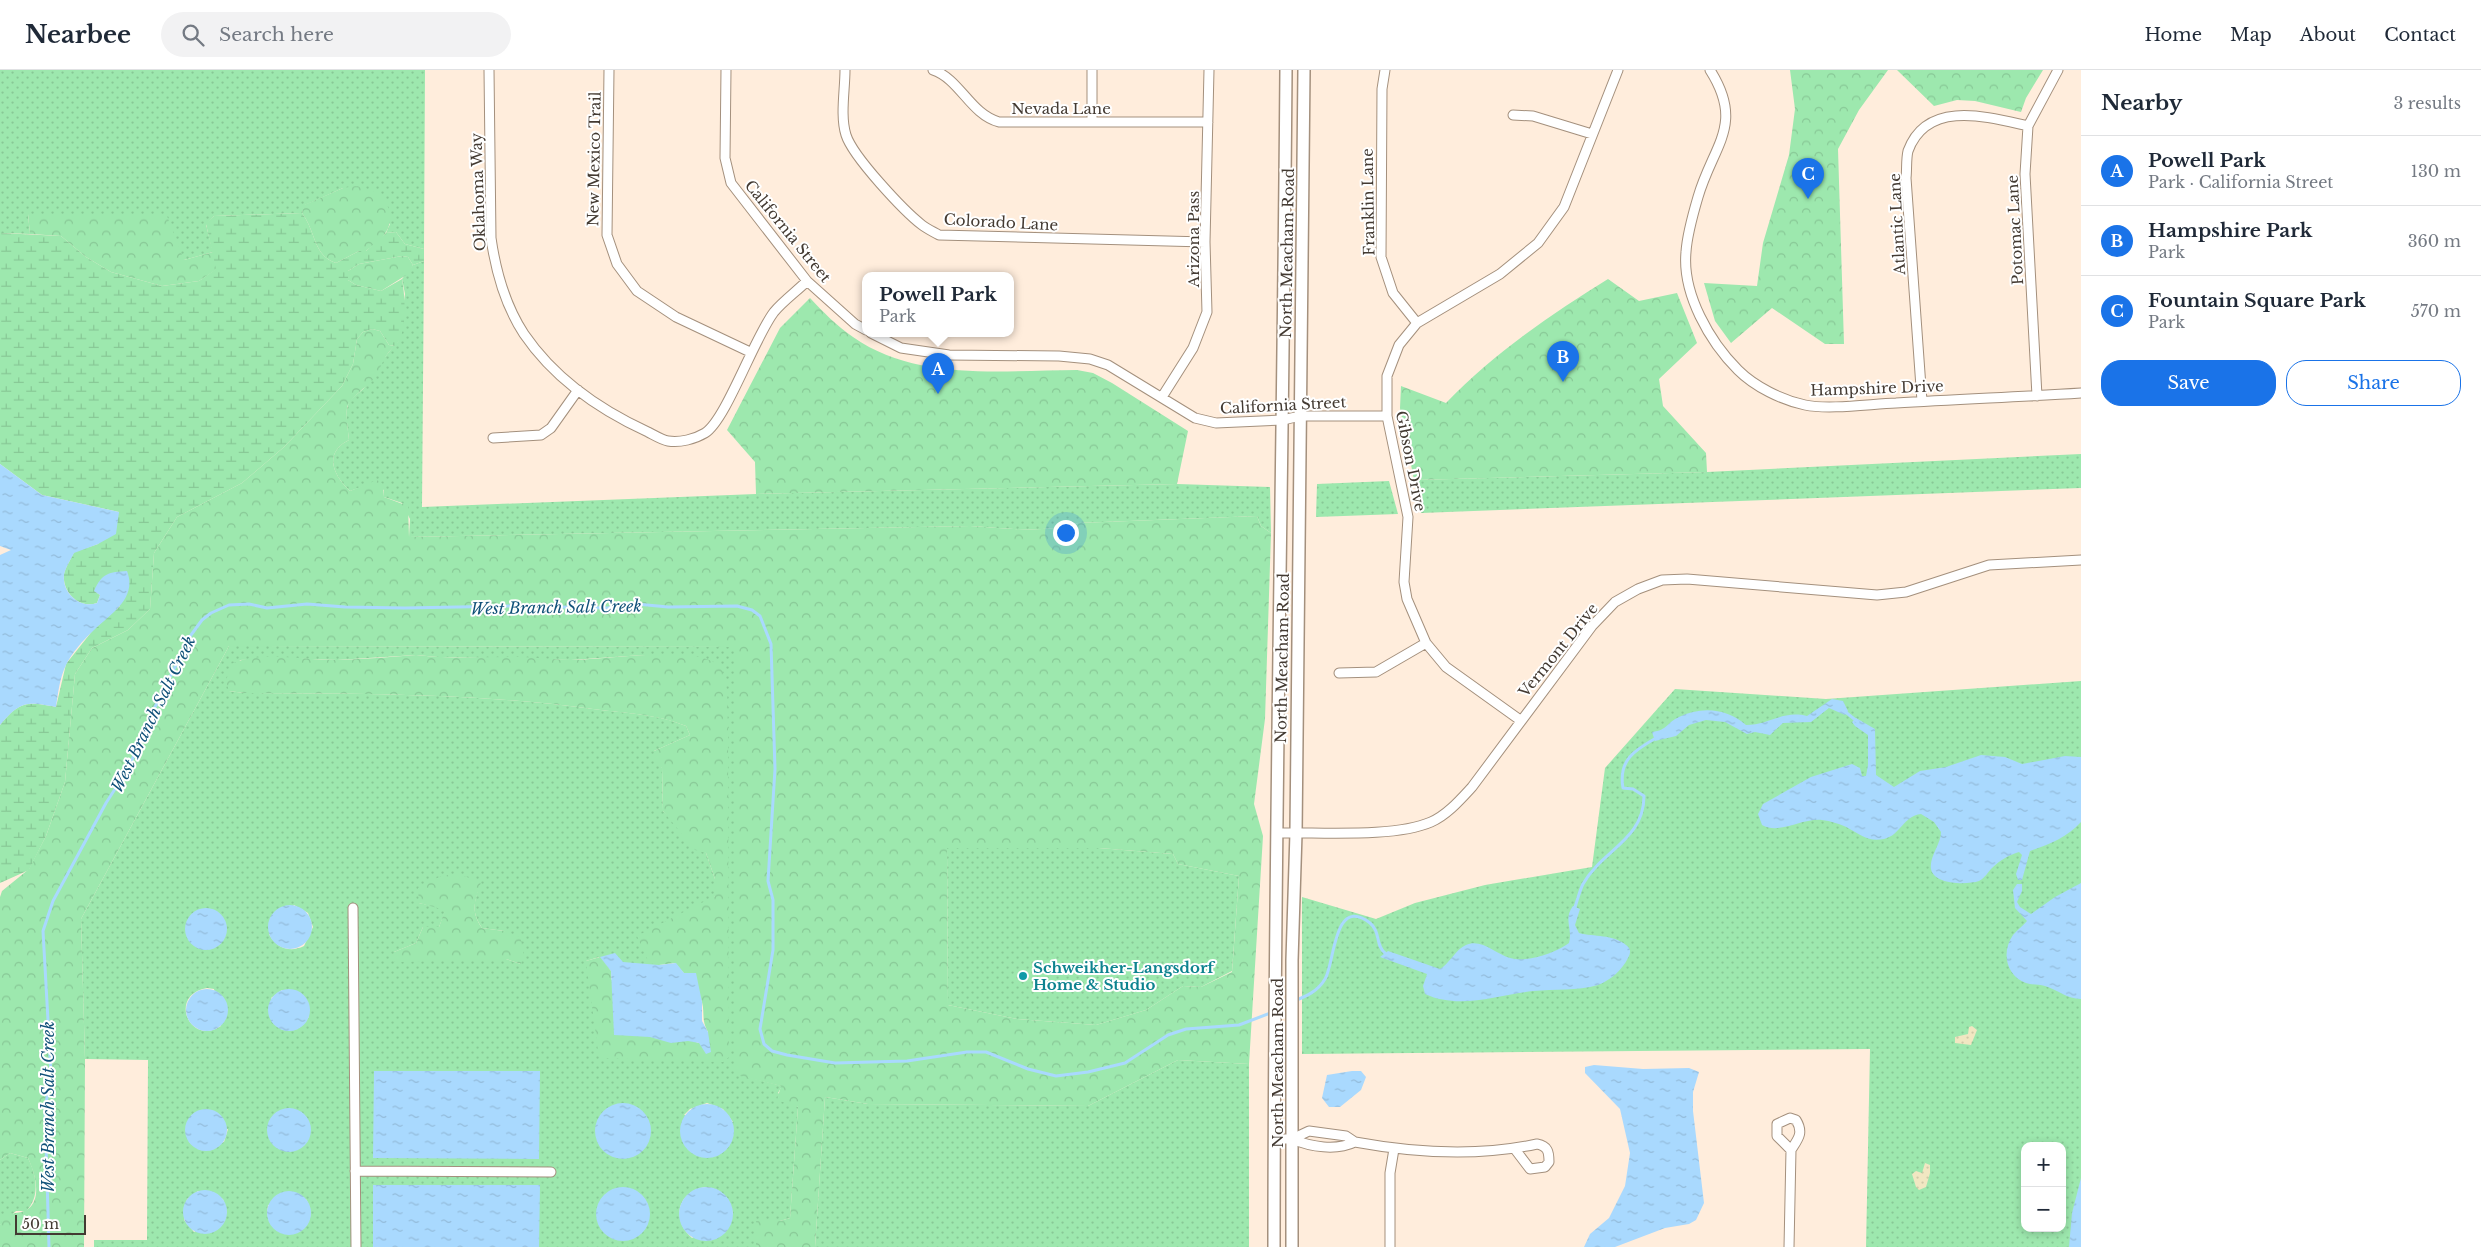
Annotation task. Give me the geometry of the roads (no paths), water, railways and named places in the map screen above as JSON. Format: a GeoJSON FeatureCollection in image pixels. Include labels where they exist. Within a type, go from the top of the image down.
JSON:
{"type":"FeatureCollection","features":[{"type":"Feature","properties":{"kind":"main road","name":"North Meacham Road"},"geometry":{"type":"LineString","coordinates":[[1274,1247],[1274,991],[1284,420],[1286,70]]}},
{"type":"Feature","properties":{"kind":"main road","name":"North Meacham Road"},"geometry":{"type":"LineString","coordinates":[[1292,1247],[1291,1023],[1296,833],[1304,70]]}},
{"type":"Feature","properties":{"kind":"street","name":"Oklahoma Way"},"geometry":{"type":"LineString","coordinates":[[490,70],[491,238],[494,262],[504,297],[524,334],[552,367],[606,411],[668,441],[688,440],[706,432],[720,417],[750,352]]}},
{"type":"Feature","properties":{"kind":"street","name":"New Mexico Trail"},"geometry":{"type":"LineString","coordinates":[[609,70],[606,234],[617,264],[637,291],[676,317],[750,352]]}},
{"type":"Feature","properties":{"kind":"street","name":"California Street"},"geometry":{"type":"LineString","coordinates":[[726,70],[725,158],[731,182],[808,281],[854,324],[862,328]]}},
{"type":"Feature","properties":{"kind":"street","name":"Colorado Lane"},"geometry":{"type":"LineString","coordinates":[[845,70],[844,120],[846,136],[855,152],[884,186],[923,226],[939,235],[1206,242]]}},
{"type":"Feature","properties":{"kind":"street","name":"Nevada Lane"},"geometry":{"type":"LineString","coordinates":[[933,70],[944,74],[987,118],[1011,122],[1208,122]]}},
{"type":"Feature","properties":{"kind":"street"},"geometry":{"type":"LineString","coordinates":[[1092,70],[1092,122]]}},
{"type":"Feature","properties":{"kind":"street","name":"Arizona Pass"},"geometry":{"type":"LineString","coordinates":[[1162,397],[1193,348],[1207,312],[1206,242],[1209,70]]}},
{"type":"Feature","properties":{"kind":"street","name":"Franklin Lane"},"geometry":{"type":"LineString","coordinates":[[1385,70],[1382,89],[1381,257],[1392,293],[1417,323]]}},
{"type":"Feature","properties":{"kind":"street","name":"Gibson Drive"},"geometry":{"type":"LineString","coordinates":[[1520,720],[1446,667],[1426,643],[1407,599],[1404,582],[1408,517],[1387,416],[1387,376],[1391,361],[1399,344],[1417,323],[1500,274],[1538,243],[1564,208],[1618,70]]}},
{"type":"Feature","properties":{"kind":"street","name":"Hampshire Drive"},"geometry":{"type":"LineString","coordinates":[[1710,70],[1721,87],[1727,113],[1722,138],[1698,196],[1686,253],[1689,288],[1704,326],[1739,371],[1774,395],[1806,405],[2081,393]]}},
{"type":"Feature","properties":{"kind":"street","name":"Potomac Lane"},"geometry":{"type":"LineString","coordinates":[[2037,396],[2025,174],[2028,126],[2058,70]]}},
{"type":"Feature","properties":{"kind":"street","name":"Atlantic Lane"},"geometry":{"type":"LineString","coordinates":[[1922,401],[1906,178],[1908,152],[1918,132],[1936,120],[1966,114],[2028,126]]}},
{"type":"Feature","properties":{"kind":"street"},"geometry":{"type":"LineString","coordinates":[[1513,116],[1532,116],[1592,134]]}},
{"type":"Feature","properties":{"kind":"street"},"geometry":{"type":"LineString","coordinates":[[750,352],[774,312],[808,281]]}},
{"type":"Feature","properties":{"kind":"street","name":"California Street"},"geometry":{"type":"LineString","coordinates":[[879,337],[902,348],[948,355],[1059,356],[1090,359],[1108,365],[1195,418],[1216,423],[1284,420],[1300,416],[1387,416]]}},
{"type":"Feature","properties":{"kind":"street"},"geometry":{"type":"LineString","coordinates":[[493,438],[541,435],[551,428],[578,390]]}},
{"type":"Feature","properties":{"kind":"street","name":"Vermont Drive"},"geometry":{"type":"LineString","coordinates":[[1278,833],[1388,831],[1411,829],[1433,822],[1455,806],[1472,787],[1520,720],[1592,626],[1615,602],[1638,588],[1662,580],[1687,580],[1876,595],[1906,592],[1989,565],[2081,560]]}},
{"type":"Feature","properties":{"kind":"street"},"geometry":{"type":"LineString","coordinates":[[1339,673],[1376,672],[1426,643]]}},
{"type":"Feature","properties":{"kind":"street"},"geometry":{"type":"LineString","coordinates":[[353,908],[356,1247]]}},
{"type":"Feature","properties":{"kind":"street"},"geometry":{"type":"LineString","coordinates":[[1274,1139],[1292,1139],[1309,1132],[1346,1136],[1355,1142],[1394,1150],[1435,1153],[1514,1148]]}},
{"type":"Feature","properties":{"kind":"street"},"geometry":{"type":"LineString","coordinates":[[1292,1139],[1309,1146],[1346,1146],[1355,1142]]}},
{"type":"Feature","properties":{"kind":"street"},"geometry":{"type":"LineString","coordinates":[[1390,1247],[1390,1173],[1394,1150]]}},
{"type":"Feature","properties":{"kind":"street"},"geometry":{"type":"LineString","coordinates":[[1789,1247],[1791,1150]]}},
{"type":"Feature","properties":{"kind":"street"},"geometry":{"type":"LineString","coordinates":[[355,1171],[551,1172]]}},
{"type":"Feature","properties":{"kind":"water"},"geometry":{"type":"Polygon","coordinates":[[[0,464],[42,495],[119,512],[116,534],[98,544],[74,553],[65,572],[64,582],[73,598],[84,604],[97,603],[100,595],[94,591],[100,580],[111,573],[127,571],[129,590],[120,606],[86,638],[68,661],[61,680],[56,707],[38,704],[25,705],[13,711],[0,725],[0,555],[11,550],[0,546],[0,464]]]}},
{"type":"Feature","properties":{"kind":"water"},"geometry":{"type":"Polygon","coordinates":[[[1832,699],[1843,701],[1848,711],[1845,715],[1829,708],[1811,722],[1783,723],[1770,735],[1755,732],[1747,734],[1725,722],[1706,720],[1689,725],[1676,736],[1655,741],[1652,732],[1661,730],[1675,719],[1687,713],[1696,711],[1714,710],[1722,712],[1739,719],[1746,725],[1762,723],[1783,716],[1807,716],[1832,699]]]}},
{"type":"Feature","properties":{"kind":"water"},"geometry":{"type":"Polygon","coordinates":[[[1856,718],[1875,729],[1876,775],[1894,787],[1920,771],[1946,767],[1981,755],[2005,757],[2022,764],[2065,756],[2081,757],[2081,822],[2057,840],[2030,851],[2022,880],[2018,880],[2016,874],[2022,855],[2019,852],[2008,856],[1998,863],[1979,881],[1967,883],[1944,881],[1933,874],[1931,864],[1941,832],[1934,822],[1921,814],[1910,818],[1890,837],[1878,840],[1865,837],[1842,825],[1822,820],[1806,821],[1776,828],[1762,825],[1758,814],[1763,804],[1811,777],[1852,764],[1860,768],[1862,776],[1866,776],[1868,735],[1852,722],[1856,718]]]}},
{"type":"Feature","properties":{"kind":"water"},"geometry":{"type":"Polygon","coordinates":[[[2081,883],[2081,999],[2076,999],[2045,986],[2028,984],[2019,980],[2007,963],[2007,949],[2013,935],[2027,921],[2015,908],[2013,890],[2017,884],[2022,884],[2022,891],[2017,902],[2020,907],[2031,914],[2055,897],[2081,883]]]}},
{"type":"Feature","properties":{"kind":"water"},"geometry":{"type":"Polygon","coordinates":[[[294,905],[306,911],[311,918],[311,936],[306,943],[299,948],[286,949],[278,946],[271,939],[268,923],[271,915],[278,908],[294,905]]]}},
{"type":"Feature","properties":{"kind":"water"},"geometry":{"type":"Polygon","coordinates":[[[1573,906],[1580,909],[1575,925],[1579,933],[1615,939],[1621,941],[1630,949],[1626,962],[1619,970],[1612,977],[1598,985],[1574,989],[1533,991],[1479,1000],[1452,1001],[1438,999],[1425,994],[1423,986],[1427,974],[1380,957],[1388,951],[1440,969],[1462,947],[1472,943],[1483,945],[1510,958],[1524,959],[1541,956],[1569,943],[1568,920],[1573,906]]]}},
{"type":"Feature","properties":{"kind":"water"},"geometry":{"type":"Polygon","coordinates":[[[210,908],[218,911],[224,917],[227,929],[224,941],[218,947],[202,950],[194,947],[188,941],[185,925],[188,917],[194,911],[210,908]]]}},
{"type":"Feature","properties":{"kind":"water"},"geometry":{"type":"Polygon","coordinates":[[[615,953],[623,962],[659,965],[676,963],[684,973],[696,973],[702,1002],[702,1021],[708,1032],[711,1052],[706,1054],[699,1043],[688,1041],[671,1043],[650,1037],[614,1035],[611,971],[600,957],[615,953]]]}},
{"type":"Feature","properties":{"kind":"water"},"geometry":{"type":"Polygon","coordinates":[[[211,989],[219,992],[225,998],[228,1010],[225,1022],[219,1028],[203,1031],[195,1028],[189,1022],[186,1006],[189,998],[195,992],[211,989]]]}},
{"type":"Feature","properties":{"kind":"water"},"geometry":{"type":"Polygon","coordinates":[[[293,989],[301,992],[307,998],[310,1010],[307,1022],[301,1028],[285,1031],[277,1028],[271,1022],[268,1006],[271,998],[277,992],[293,989]]]}},
{"type":"Feature","properties":{"kind":"water"},"geometry":{"type":"Polygon","coordinates":[[[1594,1065],[1643,1069],[1689,1068],[1699,1072],[1693,1092],[1693,1111],[1704,1203],[1696,1220],[1689,1224],[1665,1228],[1615,1247],[1584,1247],[1590,1234],[1609,1218],[1625,1186],[1630,1153],[1620,1109],[1585,1073],[1585,1067],[1594,1065]]]}},
{"type":"Feature","properties":{"kind":"water"},"geometry":{"type":"Polygon","coordinates":[[[374,1071],[540,1071],[539,1159],[373,1158],[374,1071]]]}},
{"type":"Feature","properties":{"kind":"water"},"geometry":{"type":"Polygon","coordinates":[[[1361,1071],[1366,1077],[1361,1090],[1340,1107],[1329,1107],[1322,1098],[1327,1075],[1361,1071]]]}},
{"type":"Feature","properties":{"kind":"water"},"geometry":{"type":"Polygon","coordinates":[[[623,1103],[634,1105],[643,1111],[649,1120],[651,1131],[649,1142],[643,1151],[634,1157],[623,1159],[612,1157],[603,1151],[597,1142],[595,1131],[597,1120],[603,1111],[612,1105],[623,1103]]]}},
{"type":"Feature","properties":{"kind":"water"},"geometry":{"type":"Polygon","coordinates":[[[702,1104],[712,1104],[722,1108],[730,1116],[734,1131],[730,1146],[722,1154],[712,1158],[702,1158],[692,1154],[684,1146],[680,1136],[680,1126],[684,1116],[692,1108],[702,1104]]]}},
{"type":"Feature","properties":{"kind":"water"},"geometry":{"type":"Polygon","coordinates":[[[285,1108],[293,1108],[305,1114],[311,1130],[305,1146],[293,1152],[285,1152],[273,1146],[267,1134],[267,1126],[273,1114],[285,1108]]]}},
{"type":"Feature","properties":{"kind":"water"},"geometry":{"type":"Polygon","coordinates":[[[210,1109],[218,1112],[224,1118],[227,1130],[224,1142],[218,1148],[202,1151],[194,1148],[188,1142],[185,1126],[188,1118],[194,1112],[210,1109]]]}},
{"type":"Feature","properties":{"kind":"water"},"geometry":{"type":"Polygon","coordinates":[[[2081,1178],[2081,1247],[2069,1247],[2072,1213],[2081,1178]]]}},
{"type":"Feature","properties":{"kind":"water"},"geometry":{"type":"Polygon","coordinates":[[[373,1185],[540,1185],[539,1247],[373,1247],[373,1185]]]}},
{"type":"Feature","properties":{"kind":"water"},"geometry":{"type":"Polygon","coordinates":[[[618,1187],[628,1187],[638,1191],[646,1199],[650,1214],[646,1229],[638,1237],[628,1241],[618,1241],[608,1237],[600,1229],[596,1219],[596,1209],[600,1199],[608,1191],[618,1187]]]}},
{"type":"Feature","properties":{"kind":"water"},"geometry":{"type":"Polygon","coordinates":[[[701,1187],[711,1187],[725,1195],[731,1204],[733,1214],[731,1224],[725,1233],[711,1241],[701,1241],[691,1236],[684,1229],[679,1219],[679,1209],[684,1199],[691,1192],[701,1187]]]}},
{"type":"Feature","properties":{"kind":"water"},"geometry":{"type":"Polygon","coordinates":[[[209,1190],[221,1196],[226,1203],[226,1221],[221,1228],[214,1233],[201,1234],[189,1228],[184,1221],[183,1208],[189,1196],[196,1191],[209,1190]]]}},
{"type":"Feature","properties":{"kind":"water"},"geometry":{"type":"Polygon","coordinates":[[[289,1191],[301,1195],[307,1201],[311,1213],[307,1225],[301,1231],[289,1235],[277,1231],[271,1225],[267,1213],[271,1201],[277,1195],[289,1191]]]}},
{"type":"Feature","properties":{"kind":"waterway","name":"West Branch Salt Creek"},"geometry":{"type":"LineString","coordinates":[[49,1247],[45,1109],[51,1074],[43,931],[53,901],[106,803],[128,769],[154,709],[191,635],[202,620],[211,613],[229,605],[249,604],[267,608],[307,604],[405,608],[514,606],[608,608],[626,603],[668,607],[737,606],[752,610],[760,616],[771,644],[775,769],[768,881],[773,900],[773,950],[760,1029],[764,1044],[772,1051],[835,1063],[907,1061],[967,1052],[986,1052],[1028,1069],[1056,1076],[1088,1072],[1125,1063],[1168,1035],[1186,1029],[1239,1025],[1273,1012]]}},
{"type":"Feature","properties":{"kind":"waterway","name":"West Branch Salt Creek"},"geometry":{"type":"LineString","coordinates":[[1843,710],[1858,722]]}},
{"type":"Feature","properties":{"kind":"waterway","name":"West Branch Salt Creek"},"geometry":{"type":"LineString","coordinates":[[1574,910],[1583,884],[1591,872],[1621,844],[1637,824],[1642,811],[1644,796],[1633,789],[1623,788],[1623,770],[1635,752],[1656,738]]}},
{"type":"Feature","properties":{"kind":"waterway","name":"West Branch Salt Creek"},"geometry":{"type":"LineString","coordinates":[[1294,1001],[1312,993],[1325,979],[1337,934],[1342,924],[1349,918],[1358,917],[1370,923],[1376,930],[1380,946],[1385,953]]}},
{"type":"Feature","properties":{"kind":"place","name":"Fountain Square Park"},"geometry":{"type":"Point","coordinates":[1808,199]}},
{"type":"Feature","properties":{"kind":"place","name":"Hampshire Park"},"geometry":{"type":"Point","coordinates":[1563,382]}},
{"type":"Feature","properties":{"kind":"place","name":"Powell Park"},"geometry":{"type":"Point","coordinates":[938,394]}},
{"type":"Feature","properties":{"kind":"place","name":"Schweikher-Langsdorf Home & Studio"},"geometry":{"type":"Point","coordinates":[1023,976]}}]}
